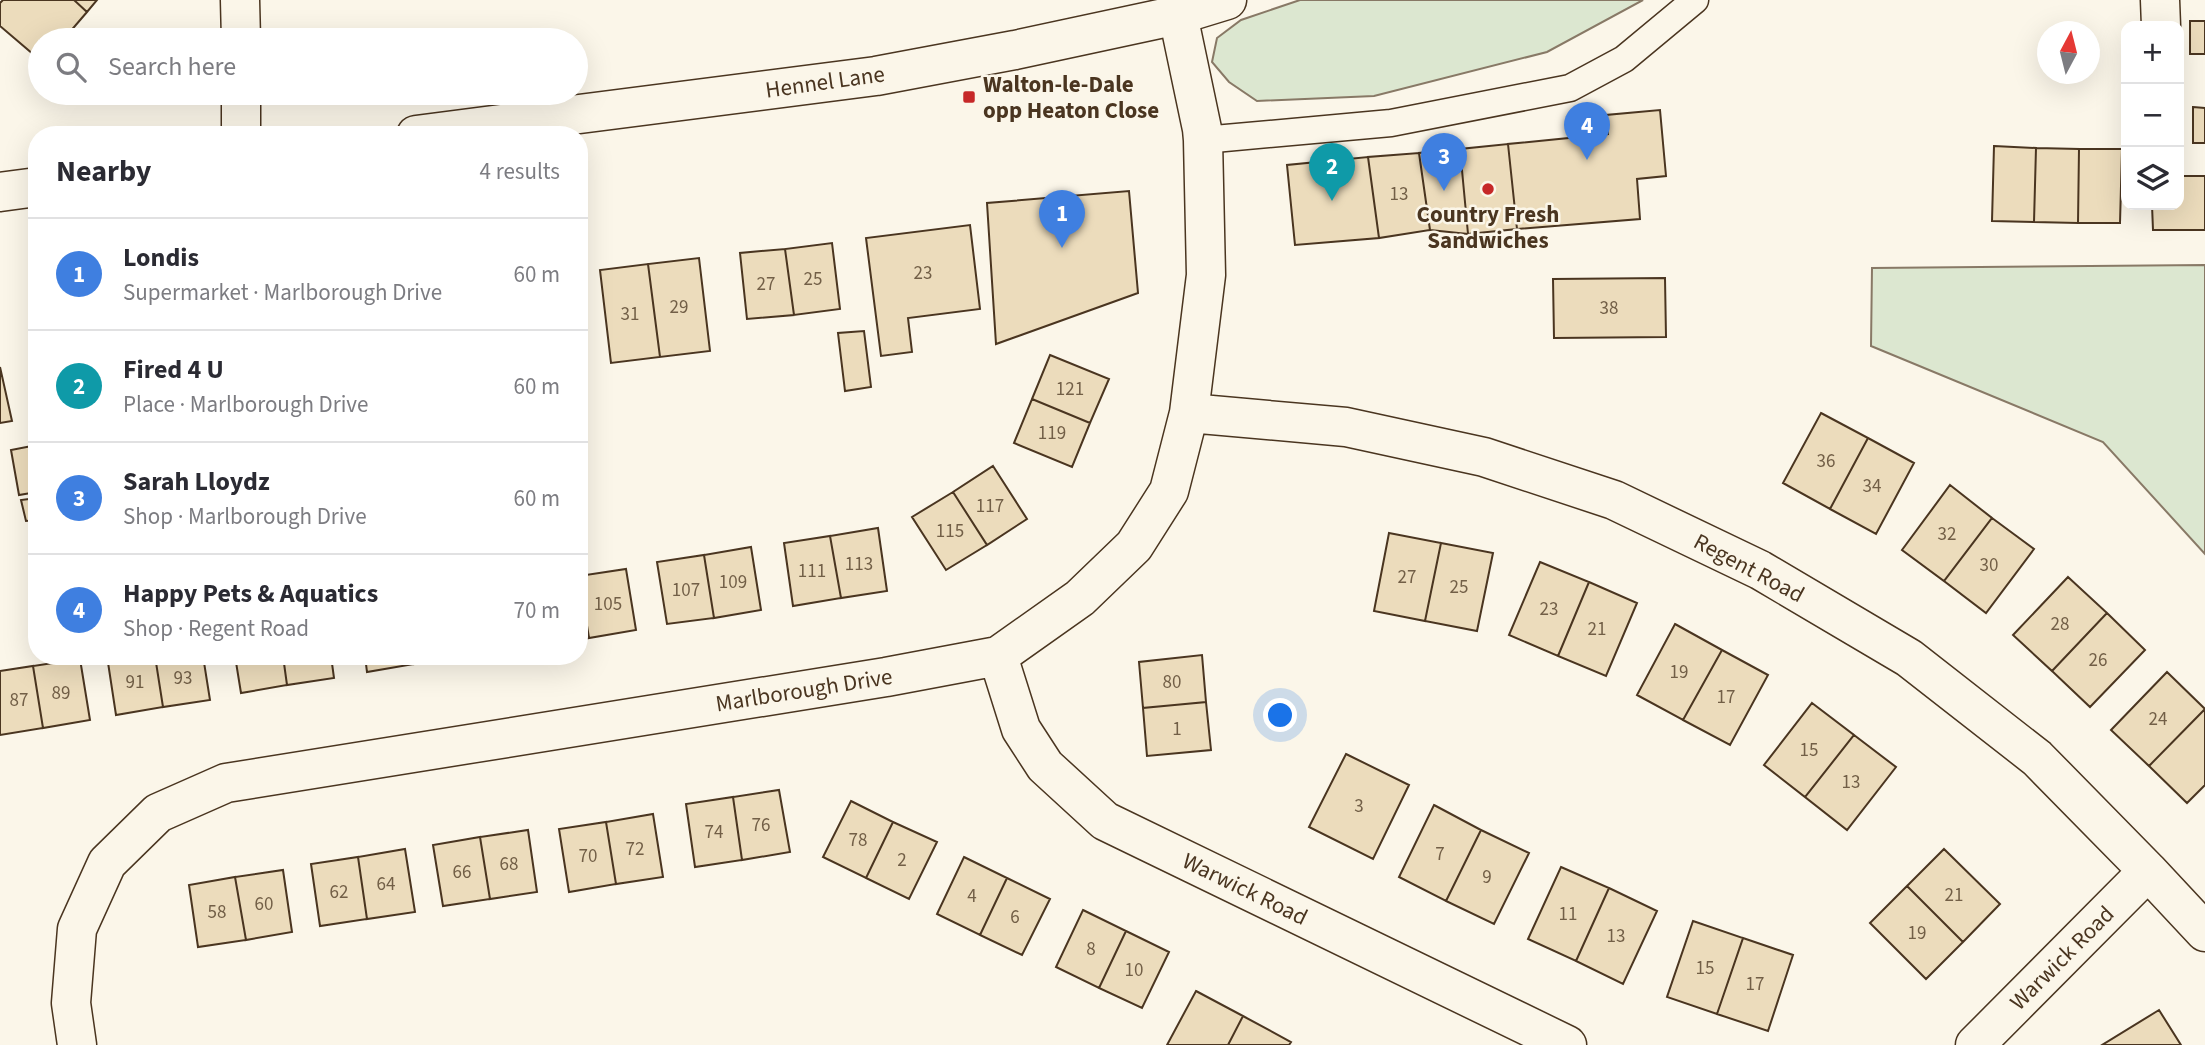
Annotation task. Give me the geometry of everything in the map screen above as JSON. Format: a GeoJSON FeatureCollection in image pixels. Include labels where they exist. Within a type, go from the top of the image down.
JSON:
{"type":"FeatureCollection","features":[{"type":"Feature","properties":{"kind":"street"},"geometry":{"type":"LineString","coordinates":[[240,0],[241,28]]}},
{"type":"Feature","properties":{"kind":"street","name":"Hennel Lane"},"geometry":{"type":"LineString","coordinates":[[486,126],[876,76],[1178,15],[1227,0]]}},
{"type":"Feature","properties":{"kind":"street"},"geometry":{"type":"LineString","coordinates":[[2160,0],[2161,21]]}},
{"type":"Feature","properties":{"kind":"street","name":"Marlborough Drive"},"geometry":{"type":"LineString","coordinates":[[77,1045],[71,1003],[78,929],[107,863],[158,813],[226,783],[887,677],[998,656],[1080,598],[1135,546],[1169,491],[1189,413],[1206,275],[1203,140],[1178,15]]}},
{"type":"Feature","properties":{"kind":"street"},"geometry":{"type":"LineString","coordinates":[[241,105],[241,126]]}},
{"type":"Feature","properties":{"kind":"street"},"geometry":{"type":"LineString","coordinates":[[0,192],[28,188]]}},
{"type":"Feature","properties":{"kind":"street","name":"Regent Road"},"geometry":{"type":"LineString","coordinates":[[1189,413],[1346,427],[1484,457],[1614,500],[1760,570],[1909,658],[2037,758],[2205,932]]}},
{"type":"Feature","properties":{"kind":"street","name":"Warwick Road"},"geometry":{"type":"LineString","coordinates":[[998,656],[1021,729],[1045,766],[1105,821],[1567,1045]]}},
{"type":"Feature","properties":{"kind":"street","name":"Warwick Road"},"geometry":{"type":"LineString","coordinates":[[1975,1045],[2148,871]]}},
{"type":"Feature","properties":{"kind":"lane"},"geometry":{"type":"LineString","coordinates":[[1203,140],[1391,123],[1570,88],[1623,59],[1695,0]]}},
{"type":"Feature","properties":{"kind":"green space"},"geometry":{"type":"Polygon","coordinates":[[[1300,0],[1643,0],[1547,52],[1374,96],[1257,101],[1229,82],[1212,62],[1217,38],[1241,20],[1300,0]]]}},
{"type":"Feature","properties":{"kind":"green space"},"geometry":{"type":"Polygon","coordinates":[[[2205,265],[2205,554],[2103,442],[1871,346],[1872,268],[2205,265]]]}},
{"type":"Feature","properties":{"kind":"building"},"geometry":{"type":"Polygon","coordinates":[[[3,0],[74,0],[87,12],[73,28],[28,28],[28,50],[0,26],[0,3],[3,0]]]}},
{"type":"Feature","properties":{"kind":"building"},"geometry":{"type":"Polygon","coordinates":[[[74,0],[97,0],[87,12],[74,0]]]}},
{"type":"Feature","properties":{"kind":"building"},"geometry":{"type":"Polygon","coordinates":[[[2190,21],[2205,21],[2205,54],[2190,54],[2190,21]]]}},
{"type":"Feature","properties":{"kind":"building"},"geometry":{"type":"Polygon","coordinates":[[[2193,107],[2205,108],[2205,143],[2193,143],[2193,107]]]}},
{"type":"Feature","properties":{"kind":"building"},"geometry":{"type":"Polygon","coordinates":[[[1660,110],[1666,176],[1637,179],[1640,219],[1517,229],[1508,144],[1608,134],[1606,115],[1660,110]]]}},
{"type":"Feature","properties":{"kind":"building","name":"Country Fresh Sandwiches"},"geometry":{"type":"Polygon","coordinates":[[[1508,144],[1517,229],[1468,234],[1460,149],[1508,144]]]}},
{"type":"Feature","properties":{"kind":"building"},"geometry":{"type":"Polygon","coordinates":[[[1994,146],[2036,148],[2034,222],[1992,221],[1994,146]]]}},
{"type":"Feature","properties":{"kind":"building"},"geometry":{"type":"Polygon","coordinates":[[[2036,148],[2079,149],[2078,223],[2034,222],[2036,148]]]}},
{"type":"Feature","properties":{"kind":"building"},"geometry":{"type":"Polygon","coordinates":[[[1460,149],[1468,234],[1430,230],[1419,153],[1460,149]]]}},
{"type":"Feature","properties":{"kind":"building"},"geometry":{"type":"Polygon","coordinates":[[[2079,149],[2121,149],[2120,223],[2078,223],[2079,149]]]}},
{"type":"Feature","properties":{"kind":"building"},"geometry":{"type":"Polygon","coordinates":[[[1419,153],[1430,230],[1379,238],[1368,157],[1419,153]]]}},
{"type":"Feature","properties":{"kind":"building"},"geometry":{"type":"Polygon","coordinates":[[[1368,157],[1379,238],[1295,245],[1287,165],[1368,157]]]}},
{"type":"Feature","properties":{"kind":"building"},"geometry":{"type":"Polygon","coordinates":[[[2184,176],[2205,176],[2205,230],[2153,230],[2152,210],[2184,210],[2184,176]]]}},
{"type":"Feature","properties":{"kind":"building"},"geometry":{"type":"Polygon","coordinates":[[[1129,191],[1138,293],[996,344],[987,203],[1129,191]]]}},
{"type":"Feature","properties":{"kind":"building"},"geometry":{"type":"Polygon","coordinates":[[[970,225],[980,309],[908,318],[912,352],[881,356],[866,238],[970,225]]]}},
{"type":"Feature","properties":{"kind":"building"},"geometry":{"type":"Polygon","coordinates":[[[832,243],[840,309],[794,315],[785,249],[832,243]]]}},
{"type":"Feature","properties":{"kind":"building"},"geometry":{"type":"Polygon","coordinates":[[[785,249],[794,315],[747,319],[740,253],[785,249]]]}},
{"type":"Feature","properties":{"kind":"building"},"geometry":{"type":"Polygon","coordinates":[[[699,258],[710,351],[660,357],[648,264],[699,258]]]}},
{"type":"Feature","properties":{"kind":"building"},"geometry":{"type":"Polygon","coordinates":[[[648,264],[660,357],[611,363],[600,270],[648,264]]]}},
{"type":"Feature","properties":{"kind":"building"},"geometry":{"type":"Polygon","coordinates":[[[1665,278],[1666,337],[1554,338],[1553,279],[1665,278]]]}},
{"type":"Feature","properties":{"kind":"building"},"geometry":{"type":"Polygon","coordinates":[[[864,331],[871,387],[845,391],[838,333],[864,331]]]}},
{"type":"Feature","properties":{"kind":"building"},"geometry":{"type":"Polygon","coordinates":[[[1050,355],[1109,379],[1090,423],[1032,399],[1050,355]]]}},
{"type":"Feature","properties":{"kind":"building"},"geometry":{"type":"Polygon","coordinates":[[[0,367],[12,421],[0,423],[0,367]]]}},
{"type":"Feature","properties":{"kind":"building"},"geometry":{"type":"Polygon","coordinates":[[[1032,399],[1090,423],[1072,467],[1014,443],[1032,399]]]}},
{"type":"Feature","properties":{"kind":"building"},"geometry":{"type":"Polygon","coordinates":[[[1821,413],[1868,438],[1830,509],[1783,483],[1821,413]]]}},
{"type":"Feature","properties":{"kind":"building"},"geometry":{"type":"Polygon","coordinates":[[[1868,438],[1914,463],[1876,534],[1830,509],[1868,438]]]}},
{"type":"Feature","properties":{"kind":"building"},"geometry":{"type":"Polygon","coordinates":[[[28,447],[28,494],[19,495],[11,450],[28,447]]]}},
{"type":"Feature","properties":{"kind":"building"},"geometry":{"type":"Polygon","coordinates":[[[993,466],[1027,519],[987,545],[953,492],[993,466]]]}},
{"type":"Feature","properties":{"kind":"building"},"geometry":{"type":"Polygon","coordinates":[[[1950,485],[1992,518],[1944,581],[1902,550],[1950,485]]]}},
{"type":"Feature","properties":{"kind":"building"},"geometry":{"type":"Polygon","coordinates":[[[953,492],[987,545],[946,570],[912,517],[953,492]]]}},
{"type":"Feature","properties":{"kind":"building"},"geometry":{"type":"Polygon","coordinates":[[[28,499],[28,521],[26,521],[21,500],[28,499]]]}},
{"type":"Feature","properties":{"kind":"building"},"geometry":{"type":"Polygon","coordinates":[[[1992,518],[2034,549],[1986,613],[1944,581],[1992,518]]]}},
{"type":"Feature","properties":{"kind":"building"},"geometry":{"type":"Polygon","coordinates":[[[878,528],[887,591],[841,598],[830,536],[878,528]]]}},
{"type":"Feature","properties":{"kind":"building"},"geometry":{"type":"Polygon","coordinates":[[[1389,533],[1441,543],[1425,621],[1374,611],[1389,533]]]}},
{"type":"Feature","properties":{"kind":"building"},"geometry":{"type":"Polygon","coordinates":[[[830,536],[841,598],[793,606],[784,543],[830,536]]]}},
{"type":"Feature","properties":{"kind":"building"},"geometry":{"type":"Polygon","coordinates":[[[1441,543],[1493,553],[1477,631],[1425,621],[1441,543]]]}},
{"type":"Feature","properties":{"kind":"building"},"geometry":{"type":"Polygon","coordinates":[[[751,547],[761,610],[714,618],[704,555],[751,547]]]}},
{"type":"Feature","properties":{"kind":"building"},"geometry":{"type":"Polygon","coordinates":[[[704,555],[714,618],[667,624],[657,562],[704,555]]]}},
{"type":"Feature","properties":{"kind":"building"},"geometry":{"type":"Polygon","coordinates":[[[1540,562],[1589,582],[1558,656],[1509,635],[1540,562]]]}},
{"type":"Feature","properties":{"kind":"building"},"geometry":{"type":"Polygon","coordinates":[[[626,569],[636,630],[589,638],[588,575],[626,569]]]}},
{"type":"Feature","properties":{"kind":"building"},"geometry":{"type":"Polygon","coordinates":[[[2068,577],[2107,613],[2052,671],[2013,635],[2068,577]]]}},
{"type":"Feature","properties":{"kind":"building"},"geometry":{"type":"Polygon","coordinates":[[[1589,582],[1637,603],[1606,676],[1558,656],[1589,582]]]}},
{"type":"Feature","properties":{"kind":"building"},"geometry":{"type":"Polygon","coordinates":[[[2107,613],[2145,650],[2090,707],[2052,671],[2107,613]]]}},
{"type":"Feature","properties":{"kind":"building"},"geometry":{"type":"Polygon","coordinates":[[[1675,624],[1722,650],[1683,720],[1637,695],[1675,624]]]}},
{"type":"Feature","properties":{"kind":"building"},"geometry":{"type":"Polygon","coordinates":[[[1722,650],[1768,675],[1730,745],[1683,720],[1722,650]]]}},
{"type":"Feature","properties":{"kind":"building"},"geometry":{"type":"Polygon","coordinates":[[[1202,655],[1206,702],[1143,708],[1139,662],[1202,655]]]}},
{"type":"Feature","properties":{"kind":"building"},"geometry":{"type":"Polygon","coordinates":[[[81,665],[90,720],[43,728],[33,666],[81,665]]]}},
{"type":"Feature","properties":{"kind":"building"},"geometry":{"type":"Polygon","coordinates":[[[108,665],[156,665],[163,707],[116,715],[108,665]]]}},
{"type":"Feature","properties":{"kind":"building"},"geometry":{"type":"Polygon","coordinates":[[[156,665],[204,665],[210,700],[163,707],[156,665]]]}},
{"type":"Feature","properties":{"kind":"building"},"geometry":{"type":"Polygon","coordinates":[[[236,665],[284,665],[287,685],[241,693],[236,665]]]}},
{"type":"Feature","properties":{"kind":"building"},"geometry":{"type":"Polygon","coordinates":[[[284,665],[332,665],[334,678],[287,685],[284,665]]]}},
{"type":"Feature","properties":{"kind":"building"},"geometry":{"type":"Polygon","coordinates":[[[366,665],[408,665],[367,672],[366,665]]]}},
{"type":"Feature","properties":{"kind":"building"},"geometry":{"type":"Polygon","coordinates":[[[33,666],[43,728],[0,735],[0,671],[33,666]]]}},
{"type":"Feature","properties":{"kind":"building"},"geometry":{"type":"Polygon","coordinates":[[[2167,672],[2205,709],[2149,766],[2111,730],[2167,672]]]}},
{"type":"Feature","properties":{"kind":"building"},"geometry":{"type":"Polygon","coordinates":[[[1206,702],[1211,750],[1147,756],[1143,708],[1206,702]]]}},
{"type":"Feature","properties":{"kind":"building"},"geometry":{"type":"Polygon","coordinates":[[[1812,703],[1854,735],[1805,797],[1764,765],[1812,703]]]}},
{"type":"Feature","properties":{"kind":"building"},"geometry":{"type":"Polygon","coordinates":[[[2205,709],[2205,785],[2187,803],[2149,766],[2205,709]]]}},
{"type":"Feature","properties":{"kind":"building"},"geometry":{"type":"Polygon","coordinates":[[[1854,735],[1896,767],[1847,830],[1805,797],[1854,735]]]}},
{"type":"Feature","properties":{"kind":"building"},"geometry":{"type":"Polygon","coordinates":[[[1346,754],[1409,785],[1373,859],[1309,827],[1346,754]]]}},
{"type":"Feature","properties":{"kind":"building"},"geometry":{"type":"Polygon","coordinates":[[[779,790],[790,852],[742,860],[733,797],[779,790]]]}},
{"type":"Feature","properties":{"kind":"building"},"geometry":{"type":"Polygon","coordinates":[[[733,797],[742,860],[695,867],[686,804],[733,797]]]}},
{"type":"Feature","properties":{"kind":"building"},"geometry":{"type":"Polygon","coordinates":[[[851,801],[893,822],[866,878],[823,857],[851,801]]]}},
{"type":"Feature","properties":{"kind":"building"},"geometry":{"type":"Polygon","coordinates":[[[1434,805],[1481,830],[1446,901],[1399,877],[1434,805]]]}},
{"type":"Feature","properties":{"kind":"building"},"geometry":{"type":"Polygon","coordinates":[[[653,814],[663,877],[616,884],[606,822],[653,814]]]}},
{"type":"Feature","properties":{"kind":"building"},"geometry":{"type":"Polygon","coordinates":[[[606,822],[616,884],[569,892],[559,829],[606,822]]]}},
{"type":"Feature","properties":{"kind":"building"},"geometry":{"type":"Polygon","coordinates":[[[893,822],[937,842],[909,899],[866,878],[893,822]]]}},
{"type":"Feature","properties":{"kind":"building"},"geometry":{"type":"Polygon","coordinates":[[[528,830],[537,892],[490,899],[480,837],[528,830]]]}},
{"type":"Feature","properties":{"kind":"building"},"geometry":{"type":"Polygon","coordinates":[[[1481,830],[1529,853],[1494,924],[1446,901],[1481,830]]]}},
{"type":"Feature","properties":{"kind":"building"},"geometry":{"type":"Polygon","coordinates":[[[480,837],[490,899],[443,906],[433,845],[480,837]]]}},
{"type":"Feature","properties":{"kind":"building"},"geometry":{"type":"Polygon","coordinates":[[[405,849],[415,912],[367,919],[358,857],[405,849]]]}},
{"type":"Feature","properties":{"kind":"building"},"geometry":{"type":"Polygon","coordinates":[[[1944,849],[2000,904],[1963,942],[1907,886],[1944,849]]]}},
{"type":"Feature","properties":{"kind":"building"},"geometry":{"type":"Polygon","coordinates":[[[358,857],[367,919],[320,926],[311,864],[358,857]]]}},
{"type":"Feature","properties":{"kind":"building"},"geometry":{"type":"Polygon","coordinates":[[[964,857],[1007,878],[980,935],[937,914],[964,857]]]}},
{"type":"Feature","properties":{"kind":"building"},"geometry":{"type":"Polygon","coordinates":[[[1561,867],[1609,888],[1576,961],[1528,939],[1561,867]]]}},
{"type":"Feature","properties":{"kind":"building"},"geometry":{"type":"Polygon","coordinates":[[[283,870],[292,932],[246,940],[235,877],[283,870]]]}},
{"type":"Feature","properties":{"kind":"building"},"geometry":{"type":"Polygon","coordinates":[[[235,877],[246,940],[198,947],[189,885],[235,877]]]}},
{"type":"Feature","properties":{"kind":"building"},"geometry":{"type":"Polygon","coordinates":[[[1007,878],[1050,899],[1022,955],[980,935],[1007,878]]]}},
{"type":"Feature","properties":{"kind":"building"},"geometry":{"type":"Polygon","coordinates":[[[1907,886],[1963,942],[1926,979],[1870,923],[1907,886]]]}},
{"type":"Feature","properties":{"kind":"building"},"geometry":{"type":"Polygon","coordinates":[[[1609,888],[1657,911],[1623,984],[1576,961],[1609,888]]]}},
{"type":"Feature","properties":{"kind":"building"},"geometry":{"type":"Polygon","coordinates":[[[1083,910],[1126,931],[1099,988],[1056,967],[1083,910]]]}},
{"type":"Feature","properties":{"kind":"building"},"geometry":{"type":"Polygon","coordinates":[[[1693,921],[1743,938],[1717,1014],[1667,997],[1693,921]]]}},
{"type":"Feature","properties":{"kind":"building"},"geometry":{"type":"Polygon","coordinates":[[[1126,931],[1169,952],[1142,1008],[1099,988],[1126,931]]]}},
{"type":"Feature","properties":{"kind":"building"},"geometry":{"type":"Polygon","coordinates":[[[1743,938],[1793,955],[1768,1031],[1717,1014],[1743,938]]]}},
{"type":"Feature","properties":{"kind":"building"},"geometry":{"type":"Polygon","coordinates":[[[1196,991],[1243,1016],[1228,1045],[1167,1045],[1196,991]]]}},
{"type":"Feature","properties":{"kind":"building"},"geometry":{"type":"Polygon","coordinates":[[[2159,1010],[2181,1045],[2102,1045],[2159,1010]]]}},
{"type":"Feature","properties":{"kind":"building"},"geometry":{"type":"Polygon","coordinates":[[[1243,1016],[1291,1042],[1289,1045],[1228,1045],[1243,1016]]]}},
{"type":"Feature","properties":{"kind":"place","name":"Walton-le-Dale opp Heaton Close"},"geometry":{"type":"Point","coordinates":[969,97]}},
{"type":"Feature","properties":{"kind":"place","name":"Happy Pets & Aquatics"},"geometry":{"type":"Point","coordinates":[1587,160]}},
{"type":"Feature","properties":{"kind":"place","name":"Country Fresh Sandwiches"},"geometry":{"type":"Point","coordinates":[1488,189]}},
{"type":"Feature","properties":{"kind":"place","name":"Sarah Lloydz"},"geometry":{"type":"Point","coordinates":[1444,191]}},
{"type":"Feature","properties":{"kind":"place","name":"Fired 4 U"},"geometry":{"type":"Point","coordinates":[1332,201]}},
{"type":"Feature","properties":{"kind":"place","name":"Londis"},"geometry":{"type":"Point","coordinates":[1062,248]}}]}
